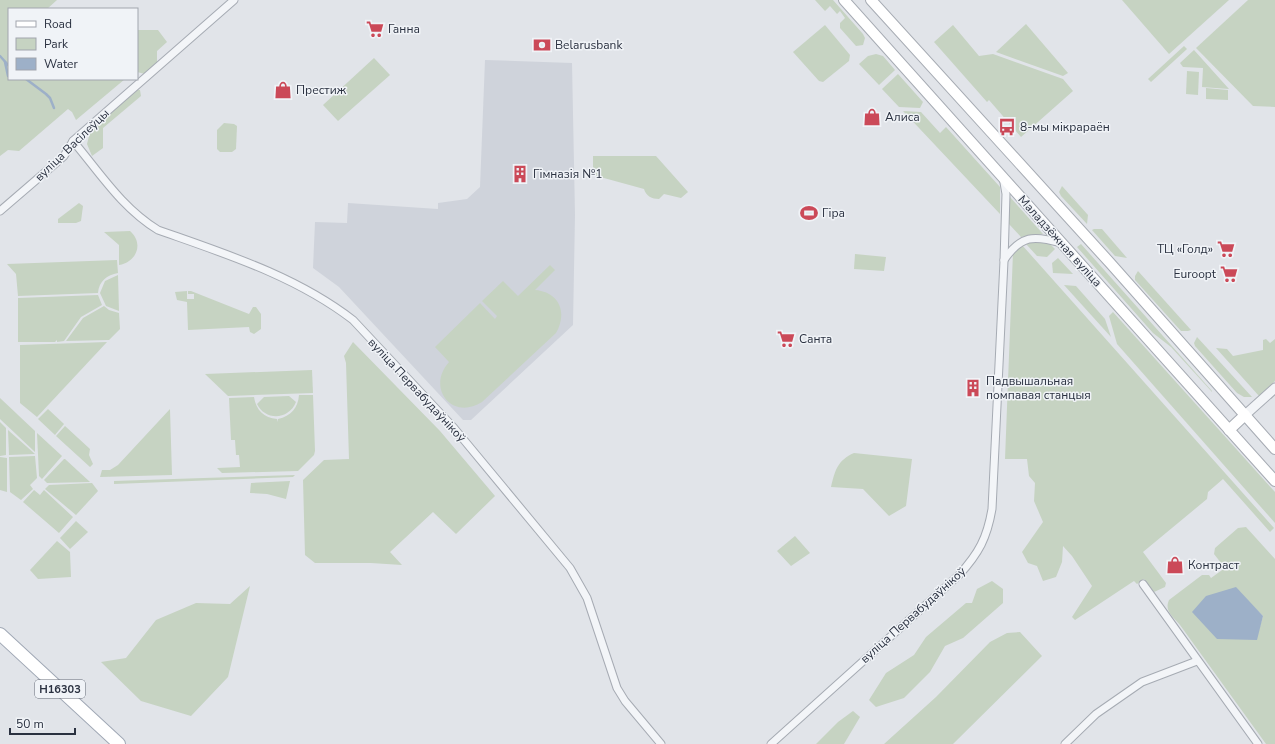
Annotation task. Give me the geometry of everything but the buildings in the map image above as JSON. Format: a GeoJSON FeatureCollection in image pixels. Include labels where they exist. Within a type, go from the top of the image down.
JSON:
{"type":"FeatureCollection","features":[{"type":"Feature","properties":{"kind":"main road","name":"Маладзёжная вуліца"},"geometry":{"type":"LineString","coordinates":[[844,0],[1275,481]]}},
{"type":"Feature","properties":{"kind":"main road","name":"Маладзёжная вуліца"},"geometry":{"type":"LineString","coordinates":[[871,0],[1111,264],[1275,449]]}},
{"type":"Feature","properties":{"kind":"main road"},"geometry":{"type":"LineString","coordinates":[[1229,430],[1245,415]]}},
{"type":"Feature","properties":{"kind":"main road","name":"Н16303"},"geometry":{"type":"LineString","coordinates":[[0,634],[119,744]]}},
{"type":"Feature","properties":{"kind":"street","name":"вуліца Васілеўцы"},"geometry":{"type":"LineString","coordinates":[[0,211],[64,156],[73,141],[234,0]]}},
{"type":"Feature","properties":{"kind":"street","name":"вуліца Первабудаўнікоў"},"geometry":{"type":"LineString","coordinates":[[73,141],[125,206],[140,220],[158,230],[279,275],[334,306],[353,320],[454,428],[570,568],[587,598],[617,688],[625,702],[661,744]]}},
{"type":"Feature","properties":{"kind":"street","name":"вуліца Первабудаўнікоў"},"geometry":{"type":"LineString","coordinates":[[771,744],[959,575],[973,559],[982,544],[988,527],[992,508],[1004,260],[1006,194],[1003,177]]}},
{"type":"Feature","properties":{"kind":"street"},"geometry":{"type":"LineString","coordinates":[[1004,260],[1012,248],[1022,241],[1032,238],[1042,238],[1062,244]]}},
{"type":"Feature","properties":{"kind":"street"},"geometry":{"type":"LineString","coordinates":[[1245,415],[1275,388]]}},
{"type":"Feature","properties":{"kind":"street"},"geometry":{"type":"LineString","coordinates":[[1142,584],[1258,744]]}},
{"type":"Feature","properties":{"kind":"street"},"geometry":{"type":"LineString","coordinates":[[1064,744],[1096,714],[1142,682],[1197,661]]}},
{"type":"Feature","properties":{"kind":"shaded area"},"geometry":{"type":"Polygon","coordinates":[[[485,60],[572,63],[575,215],[573,325],[471,420],[463,420],[339,287],[313,268],[315,222],[347,223],[348,203],[438,209],[438,203],[467,199],[480,187],[485,60]]]}},
{"type":"Feature","properties":{"kind":"green space"},"geometry":{"type":"Polygon","coordinates":[[[0,0],[57,0],[48,8],[8,8],[8,80],[124,80],[76,120],[72,112],[68,109],[19,151],[8,150],[0,156],[0,0]]]}},
{"type":"Feature","properties":{"kind":"green space"},"geometry":{"type":"Polygon","coordinates":[[[815,0],[833,0],[863,34],[865,38],[863,45],[856,46],[840,28],[840,23],[845,18],[840,11],[837,14],[830,6],[825,11],[815,0]]]}},
{"type":"Feature","properties":{"kind":"green space"},"geometry":{"type":"Polygon","coordinates":[[[1122,0],[1229,0],[1169,54],[1122,0]]]}},
{"type":"Feature","properties":{"kind":"green space"},"geometry":{"type":"Polygon","coordinates":[[[1248,0],[1275,0],[1275,107],[1253,106],[1196,48],[1248,0]]]}},
{"type":"Feature","properties":{"kind":"green space"},"geometry":{"type":"Polygon","coordinates":[[[1026,24],[1068,73],[1063,76],[996,52],[1026,24]]]}},
{"type":"Feature","properties":{"kind":"green space"},"geometry":{"type":"Polygon","coordinates":[[[825,25],[850,55],[849,61],[823,82],[819,81],[793,52],[825,25]]]}},
{"type":"Feature","properties":{"kind":"green space"},"geometry":{"type":"Polygon","coordinates":[[[953,25],[979,56],[993,54],[1063,79],[1073,91],[1021,137],[989,100],[987,102],[934,42],[953,25]]]}},
{"type":"Feature","properties":{"kind":"green space"},"geometry":{"type":"Polygon","coordinates":[[[138,30],[158,30],[167,42],[157,51],[157,64],[145,74],[138,72],[138,30]]]}},
{"type":"Feature","properties":{"kind":"green space"},"geometry":{"type":"Polygon","coordinates":[[[1184,46],[1187,49],[1151,82],[1148,79],[1184,46]]]}},
{"type":"Feature","properties":{"kind":"green space"},"geometry":{"type":"Polygon","coordinates":[[[1194,50],[1229,89],[1202,87],[1203,68],[1183,67],[1180,63],[1194,50]]]}},
{"type":"Feature","properties":{"kind":"green space"},"geometry":{"type":"Polygon","coordinates":[[[876,54],[883,56],[895,70],[879,85],[859,64],[868,56],[876,54]]]}},
{"type":"Feature","properties":{"kind":"green space"},"geometry":{"type":"Polygon","coordinates":[[[374,58],[390,75],[338,121],[323,105],[374,58]]]}},
{"type":"Feature","properties":{"kind":"green space"},"geometry":{"type":"Polygon","coordinates":[[[1187,71],[1199,72],[1198,95],[1186,94],[1187,71]]]}},
{"type":"Feature","properties":{"kind":"green space"},"geometry":{"type":"Polygon","coordinates":[[[898,74],[923,102],[920,108],[899,107],[882,89],[898,74]]]}},
{"type":"Feature","properties":{"kind":"green space"},"geometry":{"type":"Polygon","coordinates":[[[1206,88],[1228,90],[1228,100],[1206,99],[1206,88]]]}},
{"type":"Feature","properties":{"kind":"green space"},"geometry":{"type":"Polygon","coordinates":[[[137,90],[140,90],[141,96],[103,128],[103,148],[92,156],[87,144],[90,132],[137,90]]]}},
{"type":"Feature","properties":{"kind":"green space"},"geometry":{"type":"Polygon","coordinates":[[[903,111],[921,112],[940,133],[946,127],[1000,187],[1000,214],[903,111]]]}},
{"type":"Feature","properties":{"kind":"green space"},"geometry":{"type":"Polygon","coordinates":[[[224,123],[234,124],[237,126],[236,149],[232,152],[220,152],[217,149],[217,130],[224,123]]]}},
{"type":"Feature","properties":{"kind":"green space"},"geometry":{"type":"Polygon","coordinates":[[[593,156],[656,156],[688,192],[681,198],[664,194],[659,199],[652,198],[646,194],[644,189],[593,175],[593,156]]]}},
{"type":"Feature","properties":{"kind":"green space"},"geometry":{"type":"Polygon","coordinates":[[[1062,186],[1088,215],[1087,224],[1061,196],[1059,192],[1062,186]]]}},
{"type":"Feature","properties":{"kind":"green space"},"geometry":{"type":"Polygon","coordinates":[[[1010,197],[1043,234],[1021,237],[1008,223],[1010,197]]]}},
{"type":"Feature","properties":{"kind":"green space"},"geometry":{"type":"Polygon","coordinates":[[[79,203],[83,206],[81,221],[76,223],[58,223],[58,219],[79,203]]]}},
{"type":"Feature","properties":{"kind":"green space"},"geometry":{"type":"Polygon","coordinates":[[[1102,229],[1127,258],[1115,256],[1092,230],[1102,229]]]}},
{"type":"Feature","properties":{"kind":"green space"},"geometry":{"type":"Polygon","coordinates":[[[130,231],[137,241],[136,251],[130,260],[119,265],[119,245],[104,232],[130,231]]]}},
{"type":"Feature","properties":{"kind":"green space"},"geometry":{"type":"Polygon","coordinates":[[[1033,242],[1050,244],[1055,249],[1047,257],[1037,256],[1026,244],[1033,242]]]}},
{"type":"Feature","properties":{"kind":"green space"},"geometry":{"type":"Polygon","coordinates":[[[1081,244],[1212,392],[1171,347],[1153,333],[1077,247],[1081,244]]]}},
{"type":"Feature","properties":{"kind":"green space"},"geometry":{"type":"Polygon","coordinates":[[[1022,245],[1274,528],[1270,532],[1223,479],[1208,492],[1207,499],[1143,552],[1166,583],[1165,587],[1154,592],[1144,579],[1137,584],[1134,581],[1075,620],[1072,617],[1092,586],[1072,556],[1063,546],[1062,562],[1056,577],[1043,581],[1037,566],[1028,563],[1022,552],[1043,522],[1034,501],[1035,483],[1029,476],[1027,459],[1005,459],[1013,252],[1022,245]]]}},
{"type":"Feature","properties":{"kind":"green space"},"geometry":{"type":"Polygon","coordinates":[[[855,254],[886,257],[884,271],[854,269],[855,254]]]}},
{"type":"Feature","properties":{"kind":"green space"},"geometry":{"type":"Polygon","coordinates":[[[1058,258],[1073,274],[1053,273],[1052,263],[1058,258]]]}},
{"type":"Feature","properties":{"kind":"green space"},"geometry":{"type":"Polygon","coordinates":[[[117,260],[118,273],[110,275],[104,279],[100,285],[98,293],[18,296],[16,274],[7,264],[117,260]]]}},
{"type":"Feature","properties":{"kind":"green space"},"geometry":{"type":"Polygon","coordinates":[[[550,265],[555,270],[535,290],[550,295],[559,304],[561,318],[560,325],[556,333],[482,402],[471,407],[452,405],[441,391],[440,382],[443,372],[449,362],[435,347],[480,303],[495,319],[497,316],[482,301],[503,281],[518,296],[550,265]]]}},
{"type":"Feature","properties":{"kind":"green space"},"geometry":{"type":"Polygon","coordinates":[[[1138,271],[1191,330],[1181,331],[1135,280],[1135,276],[1138,271]]]}},
{"type":"Feature","properties":{"kind":"green space"},"geometry":{"type":"Polygon","coordinates":[[[118,275],[119,311],[106,306],[100,293],[105,281],[118,275]]]}},
{"type":"Feature","properties":{"kind":"green space"},"geometry":{"type":"Polygon","coordinates":[[[1064,285],[1076,286],[1105,319],[1111,337],[1064,285]]]}},
{"type":"Feature","properties":{"kind":"green space"},"geometry":{"type":"Polygon","coordinates":[[[187,291],[187,299],[194,299],[194,294],[188,294],[188,291],[191,291],[249,314],[253,307],[256,307],[261,314],[261,329],[254,334],[250,332],[249,327],[188,330],[187,302],[177,300],[175,292],[187,291]]]}},
{"type":"Feature","properties":{"kind":"green space"},"geometry":{"type":"Polygon","coordinates":[[[98,295],[102,305],[81,317],[64,341],[18,342],[18,298],[98,295]]]}},
{"type":"Feature","properties":{"kind":"green space"},"geometry":{"type":"Polygon","coordinates":[[[104,306],[109,310],[119,313],[120,329],[109,340],[66,341],[83,318],[104,306]]]}},
{"type":"Feature","properties":{"kind":"green space"},"geometry":{"type":"Polygon","coordinates":[[[1113,312],[1275,492],[1275,523],[1117,344],[1109,316],[1113,312]]]}},
{"type":"Feature","properties":{"kind":"green space"},"geometry":{"type":"Polygon","coordinates":[[[1197,337],[1252,397],[1244,397],[1237,393],[1195,346],[1194,343],[1197,337]]]}},
{"type":"Feature","properties":{"kind":"green space"},"geometry":{"type":"Polygon","coordinates":[[[1266,339],[1270,343],[1275,339],[1275,381],[1259,396],[1216,348],[1227,349],[1233,356],[1263,350],[1263,340],[1266,339]]]}},
{"type":"Feature","properties":{"kind":"green space"},"geometry":{"type":"Polygon","coordinates":[[[107,342],[37,417],[20,403],[20,345],[107,342]]]}},
{"type":"Feature","properties":{"kind":"green space"},"geometry":{"type":"Polygon","coordinates":[[[353,342],[440,431],[495,496],[456,534],[433,512],[390,552],[402,565],[371,563],[315,563],[305,555],[303,480],[324,460],[349,459],[346,363],[344,356],[353,342]]]}},
{"type":"Feature","properties":{"kind":"green space"},"geometry":{"type":"Polygon","coordinates":[[[312,370],[313,393],[228,396],[205,374],[312,370]]]}},
{"type":"Feature","properties":{"kind":"green space"},"geometry":{"type":"Polygon","coordinates":[[[299,395],[313,395],[315,451],[314,455],[298,471],[222,473],[217,468],[240,467],[239,455],[236,455],[235,440],[231,440],[229,398],[254,397],[255,402],[261,412],[268,417],[277,419],[278,422],[278,419],[287,416],[293,411],[297,404],[299,395]]]}},
{"type":"Feature","properties":{"kind":"green space"},"geometry":{"type":"Polygon","coordinates":[[[289,396],[296,402],[293,408],[283,415],[271,416],[261,410],[257,404],[264,397],[289,396]]]}},
{"type":"Feature","properties":{"kind":"green space"},"geometry":{"type":"Polygon","coordinates":[[[0,398],[35,431],[35,452],[0,419],[0,398]]]}},
{"type":"Feature","properties":{"kind":"green space"},"geometry":{"type":"Polygon","coordinates":[[[48,409],[64,424],[55,435],[38,419],[48,409]]]}},
{"type":"Feature","properties":{"kind":"green space"},"geometry":{"type":"Polygon","coordinates":[[[170,409],[172,475],[100,477],[102,470],[110,470],[118,465],[170,409]]]}},
{"type":"Feature","properties":{"kind":"green space"},"geometry":{"type":"Polygon","coordinates":[[[0,422],[6,428],[6,455],[0,456],[0,422]]]}},
{"type":"Feature","properties":{"kind":"green space"},"geometry":{"type":"Polygon","coordinates":[[[65,426],[90,449],[89,455],[93,464],[90,467],[56,436],[65,426]]]}},
{"type":"Feature","properties":{"kind":"green space"},"geometry":{"type":"Polygon","coordinates":[[[8,430],[35,454],[9,455],[8,430]]]}},
{"type":"Feature","properties":{"kind":"green space"},"geometry":{"type":"Polygon","coordinates":[[[37,433],[62,456],[42,479],[39,476],[37,433]]]}},
{"type":"Feature","properties":{"kind":"green space"},"geometry":{"type":"Polygon","coordinates":[[[854,453],[912,459],[906,506],[889,516],[863,489],[831,487],[838,466],[844,459],[854,453]]]}},
{"type":"Feature","properties":{"kind":"green space"},"geometry":{"type":"Polygon","coordinates":[[[35,456],[37,478],[30,485],[33,489],[21,500],[10,492],[9,457],[35,456]]]}},
{"type":"Feature","properties":{"kind":"green space"},"geometry":{"type":"Polygon","coordinates":[[[0,457],[7,458],[7,492],[0,490],[0,457]]]}},
{"type":"Feature","properties":{"kind":"green space"},"geometry":{"type":"Polygon","coordinates":[[[64,459],[90,482],[47,483],[44,480],[64,459]]]}},
{"type":"Feature","properties":{"kind":"green space"},"geometry":{"type":"Polygon","coordinates":[[[295,475],[293,477],[114,484],[114,481],[295,475]]]}},
{"type":"Feature","properties":{"kind":"green space"},"geometry":{"type":"Polygon","coordinates":[[[290,481],[286,499],[267,494],[250,493],[251,483],[290,481]]]}},
{"type":"Feature","properties":{"kind":"green space"},"geometry":{"type":"Polygon","coordinates":[[[92,483],[98,491],[76,515],[45,489],[49,485],[92,483]]]}},
{"type":"Feature","properties":{"kind":"green space"},"geometry":{"type":"Polygon","coordinates":[[[34,490],[40,495],[44,490],[73,517],[59,533],[23,502],[34,490]]]}},
{"type":"Feature","properties":{"kind":"green space"},"geometry":{"type":"Polygon","coordinates":[[[76,521],[88,532],[70,549],[60,538],[76,521]]]}},
{"type":"Feature","properties":{"kind":"green space"},"geometry":{"type":"Polygon","coordinates":[[[1246,527],[1275,559],[1275,744],[1266,744],[1180,625],[1168,611],[1169,600],[1202,575],[1209,575],[1211,578],[1225,568],[1214,554],[1215,548],[1238,528],[1246,527]],[[1249,602],[1256,640],[1263,616],[1249,602]]]}},
{"type":"Feature","properties":{"kind":"green space"},"geometry":{"type":"Polygon","coordinates":[[[795,536],[810,553],[791,566],[777,551],[795,536]]]}},
{"type":"Feature","properties":{"kind":"green space"},"geometry":{"type":"Polygon","coordinates":[[[57,541],[70,552],[71,577],[38,579],[30,570],[57,541]]]}},
{"type":"Feature","properties":{"kind":"green space"},"geometry":{"type":"Polygon","coordinates":[[[992,581],[1003,589],[1003,603],[963,638],[945,646],[930,672],[904,698],[876,707],[869,700],[886,673],[914,655],[926,637],[966,603],[972,603],[977,589],[992,581]]]}},
{"type":"Feature","properties":{"kind":"green space"},"geometry":{"type":"Polygon","coordinates":[[[250,586],[228,677],[191,716],[141,701],[101,662],[126,658],[156,620],[196,603],[230,604],[250,586]]]}},
{"type":"Feature","properties":{"kind":"green space"},"geometry":{"type":"Polygon","coordinates":[[[1020,632],[1042,656],[953,744],[884,744],[936,697],[990,642],[1007,633],[1020,632]]]}},
{"type":"Feature","properties":{"kind":"green space"},"geometry":{"type":"Polygon","coordinates":[[[853,711],[860,717],[844,744],[816,744],[838,722],[853,711]]]}},
{"type":"Feature","properties":{"kind":"water"},"geometry":{"type":"Polygon","coordinates":[[[1236,587],[1263,616],[1257,640],[1217,639],[1192,612],[1206,596],[1236,587]]]}},
{"type":"Feature","properties":{"kind":"waterway"},"geometry":{"type":"LineString","coordinates":[[0,56],[8,65]]}},
{"type":"Feature","properties":{"kind":"waterway"},"geometry":{"type":"LineString","coordinates":[[5,62],[8,76]]}},
{"type":"Feature","properties":{"kind":"waterway"},"geometry":{"type":"LineString","coordinates":[[27,80],[50,98],[54,108]]}},
{"type":"Feature","properties":{"kind":"place","name":"Ганна"},"geometry":{"type":"Point","coordinates":[375,29]}},
{"type":"Feature","properties":{"kind":"place","name":"Belarusbank"},"geometry":{"type":"Point","coordinates":[542,45]}},
{"type":"Feature","properties":{"kind":"place","name":"Престиж"},"geometry":{"type":"Point","coordinates":[283,90]}},
{"type":"Feature","properties":{"kind":"place","name":"Алиса"},"geometry":{"type":"Point","coordinates":[872,117]}},
{"type":"Feature","properties":{"kind":"place","name":"8-мы мікрараён"},"geometry":{"type":"Point","coordinates":[1007,127]}},
{"type":"Feature","properties":{"kind":"place","name":"Гімназія №1"},"geometry":{"type":"Point","coordinates":[520,174]}},
{"type":"Feature","properties":{"kind":"place","name":"Гіра"},"geometry":{"type":"Point","coordinates":[809,213]}},
{"type":"Feature","properties":{"kind":"place","name":"ТЦ «Голд»"},"geometry":{"type":"Point","coordinates":[1226,249]}},
{"type":"Feature","properties":{"kind":"place","name":"Euroopt"},"geometry":{"type":"Point","coordinates":[1229,274]}},
{"type":"Feature","properties":{"kind":"place","name":"Санта"},"geometry":{"type":"Point","coordinates":[786,339]}},
{"type":"Feature","properties":{"kind":"place","name":"Падвышальная помпавая станцыя"},"geometry":{"type":"Point","coordinates":[973,388]}},
{"type":"Feature","properties":{"kind":"place","name":"Контраст"},"geometry":{"type":"Point","coordinates":[1175,565]}}]}
